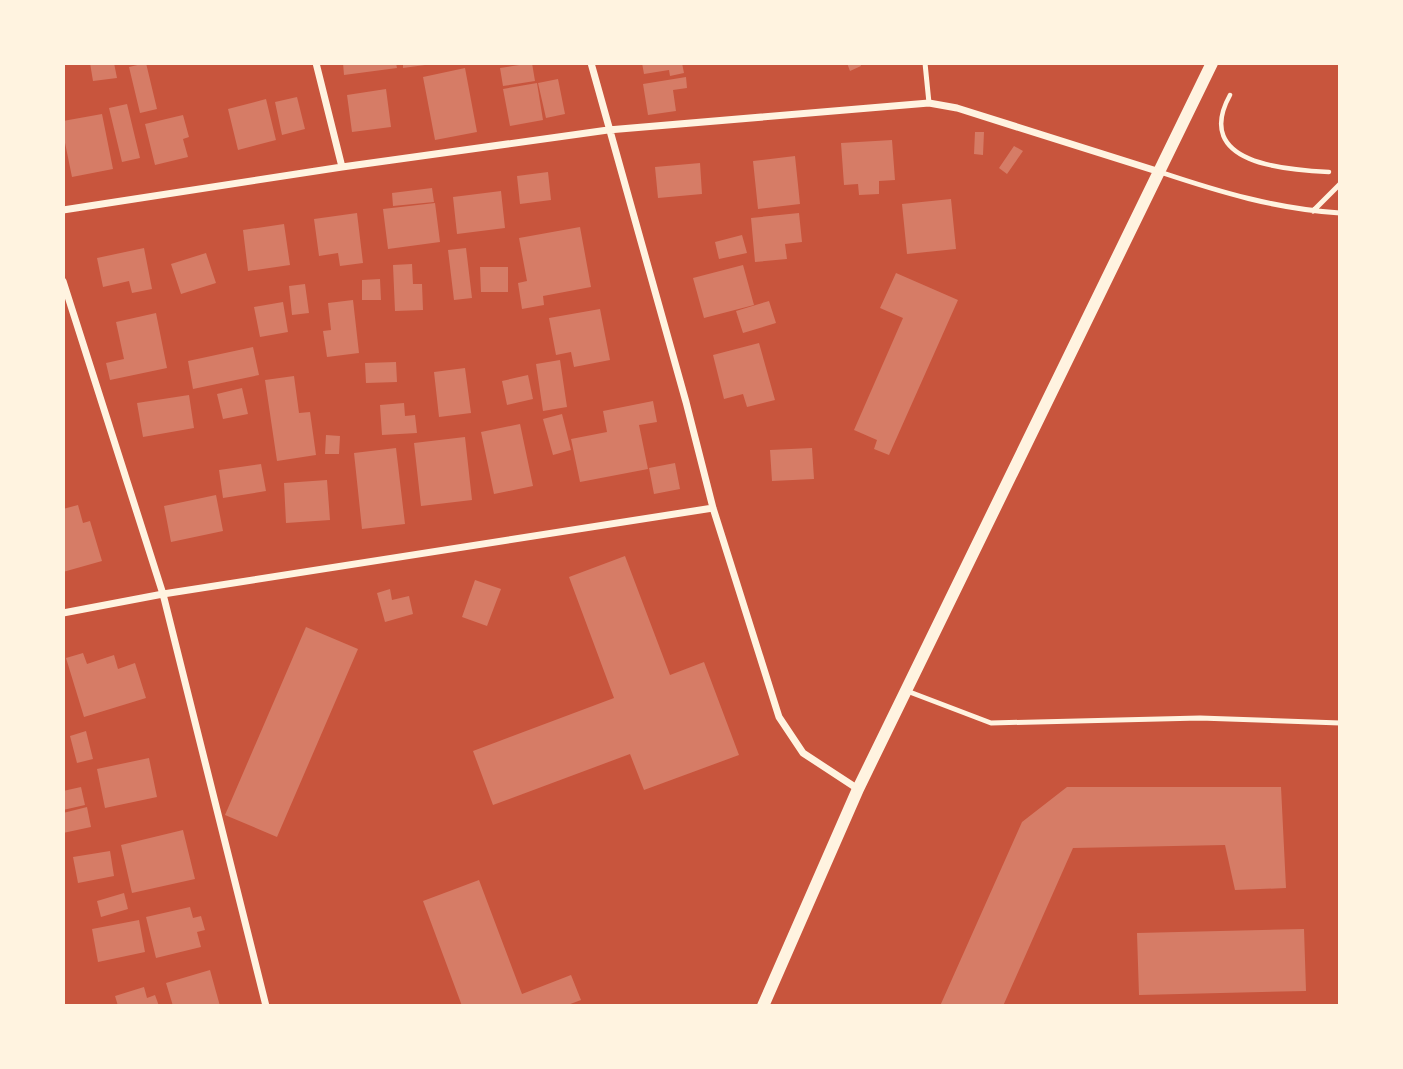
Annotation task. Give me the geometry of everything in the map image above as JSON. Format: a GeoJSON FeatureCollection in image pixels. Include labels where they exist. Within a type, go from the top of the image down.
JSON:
{"type":"FeatureCollection","features":[{"type":"Feature","properties":{"kind":"street"},"geometry":{"type":"LineString","coordinates":[[316,63],[342,167]]}},
{"type":"Feature","properties":{"kind":"street"},"geometry":{"type":"LineString","coordinates":[[591,63],[686,402],[713,509],[779,717],[803,753],[858,789]]}},
{"type":"Feature","properties":{"kind":"street"},"geometry":{"type":"LineString","coordinates":[[763,1006],[858,789],[1212,63]]}},
{"type":"Feature","properties":{"kind":"street"},"geometry":{"type":"LineString","coordinates":[[63,210],[608,130],[929,103],[957,108],[1160,172]]}},
{"type":"Feature","properties":{"kind":"street"},"geometry":{"type":"LineString","coordinates":[[63,281],[163,594],[266,1006]]}},
{"type":"Feature","properties":{"kind":"street"},"geometry":{"type":"LineString","coordinates":[[63,612],[163,594],[713,509]]}},
{"type":"Feature","properties":{"kind":"lane"},"geometry":{"type":"LineString","coordinates":[[925,63],[929,103]]}},
{"type":"Feature","properties":{"kind":"lane"},"geometry":{"type":"LineString","coordinates":[[1160,172],[1235,197],[1340,213]]}},
{"type":"Feature","properties":{"kind":"lane"},"geometry":{"type":"LineString","coordinates":[[1313,211],[1340,184]]}},
{"type":"Feature","properties":{"kind":"lane"},"geometry":{"type":"LineString","coordinates":[[907,691],[991,723],[1200,718],[1340,723]]}},
{"type":"Feature","properties":{"kind":"path"},"geometry":{"type":"LineString","coordinates":[[1230,95],[1223,110],[1222,128],[1229,146],[1237,153],[1248,159],[1280,167],[1338,172]]}},
{"type":"Feature","properties":{"kind":"building"},"geometry":{"type":"Polygon","coordinates":[[[90,63],[114,63],[117,78],[93,81],[90,63]]]}},
{"type":"Feature","properties":{"kind":"building"},"geometry":{"type":"Polygon","coordinates":[[[146,63],[157,109],[140,113],[129,67],[146,63]]]}},
{"type":"Feature","properties":{"kind":"building"},"geometry":{"type":"Polygon","coordinates":[[[343,63],[396,63],[397,68],[344,75],[343,63]]]}},
{"type":"Feature","properties":{"kind":"building"},"geometry":{"type":"Polygon","coordinates":[[[403,63],[425,63],[425,65],[403,68],[403,63]]]}},
{"type":"Feature","properties":{"kind":"building"},"geometry":{"type":"Polygon","coordinates":[[[532,63],[535,81],[503,86],[500,68],[532,63]]]}},
{"type":"Feature","properties":{"kind":"building"},"geometry":{"type":"Polygon","coordinates":[[[642,63],[682,63],[684,73],[670,76],[669,70],[644,74],[642,63]]]}},
{"type":"Feature","properties":{"kind":"building"},"geometry":{"type":"Polygon","coordinates":[[[847,63],[860,63],[861,66],[850,71],[847,63]]]}},
{"type":"Feature","properties":{"kind":"building"},"geometry":{"type":"Polygon","coordinates":[[[465,68],[477,132],[435,140],[423,77],[465,68]]]}},
{"type":"Feature","properties":{"kind":"building"},"geometry":{"type":"Polygon","coordinates":[[[686,77],[687,88],[673,90],[676,111],[648,115],[643,84],[686,77]]]}},
{"type":"Feature","properties":{"kind":"building"},"geometry":{"type":"Polygon","coordinates":[[[558,79],[565,114],[546,118],[538,83],[558,79]]]}},
{"type":"Feature","properties":{"kind":"building"},"geometry":{"type":"Polygon","coordinates":[[[537,83],[543,120],[510,126],[503,89],[537,83]]]}},
{"type":"Feature","properties":{"kind":"building"},"geometry":{"type":"Polygon","coordinates":[[[386,89],[391,127],[352,132],[347,95],[386,89]]]}},
{"type":"Feature","properties":{"kind":"building"},"geometry":{"type":"Polygon","coordinates":[[[297,97],[305,129],[282,135],[275,102],[297,97]]]}},
{"type":"Feature","properties":{"kind":"building"},"geometry":{"type":"Polygon","coordinates":[[[266,99],[276,140],[238,150],[228,109],[266,99]]]}},
{"type":"Feature","properties":{"kind":"building"},"geometry":{"type":"Polygon","coordinates":[[[127,104],[140,158],[122,162],[109,108],[127,104]]]}},
{"type":"Feature","properties":{"kind":"building"},"geometry":{"type":"Polygon","coordinates":[[[102,114],[113,169],[72,177],[63,121],[102,114]]]}},
{"type":"Feature","properties":{"kind":"building"},"geometry":{"type":"Polygon","coordinates":[[[183,115],[189,137],[183,139],[188,157],[155,165],[145,124],[183,115]]]}},
{"type":"Feature","properties":{"kind":"building"},"geometry":{"type":"Polygon","coordinates":[[[975,132],[984,132],[983,155],[974,154],[975,132]]]}},
{"type":"Feature","properties":{"kind":"building"},"geometry":{"type":"Polygon","coordinates":[[[892,140],[895,180],[879,181],[879,194],[859,195],[858,184],[844,185],[841,143],[892,140]]]}},
{"type":"Feature","properties":{"kind":"building"},"geometry":{"type":"Polygon","coordinates":[[[1014,146],[1023,151],[1007,174],[999,168],[1014,146]]]}},
{"type":"Feature","properties":{"kind":"building"},"geometry":{"type":"Polygon","coordinates":[[[795,156],[800,204],[758,209],[753,161],[795,156]]]}},
{"type":"Feature","properties":{"kind":"building"},"geometry":{"type":"Polygon","coordinates":[[[700,163],[702,194],[658,198],[655,167],[700,163]]]}},
{"type":"Feature","properties":{"kind":"building"},"geometry":{"type":"Polygon","coordinates":[[[548,172],[551,200],[520,204],[517,176],[548,172]]]}},
{"type":"Feature","properties":{"kind":"building"},"geometry":{"type":"Polygon","coordinates":[[[432,188],[434,202],[393,206],[392,193],[432,188]]]}},
{"type":"Feature","properties":{"kind":"building"},"geometry":{"type":"Polygon","coordinates":[[[501,191],[505,228],[457,234],[453,197],[501,191]]]}},
{"type":"Feature","properties":{"kind":"building"},"geometry":{"type":"Polygon","coordinates":[[[951,199],[956,249],[907,254],[902,204],[951,199]]]}},
{"type":"Feature","properties":{"kind":"building"},"geometry":{"type":"Polygon","coordinates":[[[435,203],[440,242],[388,249],[383,209],[435,203]]]}},
{"type":"Feature","properties":{"kind":"building"},"geometry":{"type":"Polygon","coordinates":[[[357,213],[363,263],[340,266],[338,253],[319,256],[314,219],[357,213]]]}},
{"type":"Feature","properties":{"kind":"building"},"geometry":{"type":"Polygon","coordinates":[[[799,213],[802,242],[785,244],[787,259],[755,262],[751,218],[799,213]]]}},
{"type":"Feature","properties":{"kind":"building"},"geometry":{"type":"Polygon","coordinates":[[[284,224],[290,265],[248,271],[243,230],[284,224]]]}},
{"type":"Feature","properties":{"kind":"building"},"geometry":{"type":"Polygon","coordinates":[[[580,227],[591,287],[543,296],[544,305],[522,309],[518,283],[527,281],[519,238],[580,227]]]}},
{"type":"Feature","properties":{"kind":"building"},"geometry":{"type":"Polygon","coordinates":[[[742,235],[747,253],[719,259],[715,242],[742,235]]]}},
{"type":"Feature","properties":{"kind":"building"},"geometry":{"type":"Polygon","coordinates":[[[144,248],[152,289],[132,293],[129,281],[103,287],[97,258],[144,248]]]}},
{"type":"Feature","properties":{"kind":"building"},"geometry":{"type":"Polygon","coordinates":[[[466,248],[472,298],[454,300],[448,250],[466,248]]]}},
{"type":"Feature","properties":{"kind":"building"},"geometry":{"type":"Polygon","coordinates":[[[206,253],[216,283],[181,294],[171,264],[206,253]]]}},
{"type":"Feature","properties":{"kind":"building"},"geometry":{"type":"Polygon","coordinates":[[[412,264],[413,284],[422,284],[423,310],[395,311],[393,265],[412,264]]]}},
{"type":"Feature","properties":{"kind":"building"},"geometry":{"type":"Polygon","coordinates":[[[743,265],[754,305],[704,318],[693,278],[743,265]]]}},
{"type":"Feature","properties":{"kind":"building"},"geometry":{"type":"Polygon","coordinates":[[[480,267],[508,267],[508,292],[481,292],[480,267]]]}},
{"type":"Feature","properties":{"kind":"building"},"geometry":{"type":"Polygon","coordinates":[[[896,273],[958,300],[889,455],[874,449],[877,440],[854,430],[903,318],[880,308],[896,273]]]}},
{"type":"Feature","properties":{"kind":"building"},"geometry":{"type":"Polygon","coordinates":[[[380,279],[381,300],[362,300],[362,280],[380,279]]]}},
{"type":"Feature","properties":{"kind":"building"},"geometry":{"type":"Polygon","coordinates":[[[305,284],[309,313],[292,315],[289,286],[305,284]]]}},
{"type":"Feature","properties":{"kind":"building"},"geometry":{"type":"Polygon","coordinates":[[[353,300],[359,353],[327,357],[323,331],[331,330],[328,303],[353,300]]]}},
{"type":"Feature","properties":{"kind":"building"},"geometry":{"type":"Polygon","coordinates":[[[769,301],[776,323],[743,333],[736,311],[769,301]]]}},
{"type":"Feature","properties":{"kind":"building"},"geometry":{"type":"Polygon","coordinates":[[[283,302],[288,332],[260,337],[254,307],[283,302]]]}},
{"type":"Feature","properties":{"kind":"building"},"geometry":{"type":"Polygon","coordinates":[[[600,309],[610,360],[574,367],[571,352],[556,355],[549,318],[600,309]]]}},
{"type":"Feature","properties":{"kind":"building"},"geometry":{"type":"Polygon","coordinates":[[[156,313],[167,368],[110,380],[106,363],[124,359],[116,322],[156,313]]]}},
{"type":"Feature","properties":{"kind":"building"},"geometry":{"type":"Polygon","coordinates":[[[759,343],[775,400],[747,407],[743,394],[724,399],[713,355],[759,343]]]}},
{"type":"Feature","properties":{"kind":"building"},"geometry":{"type":"Polygon","coordinates":[[[253,347],[259,375],[193,389],[188,361],[253,347]]]}},
{"type":"Feature","properties":{"kind":"building"},"geometry":{"type":"Polygon","coordinates":[[[560,360],[567,407],[543,411],[536,364],[560,360]]]}},
{"type":"Feature","properties":{"kind":"building"},"geometry":{"type":"Polygon","coordinates":[[[396,362],[397,382],[366,383],[365,363],[396,362]]]}},
{"type":"Feature","properties":{"kind":"building"},"geometry":{"type":"Polygon","coordinates":[[[465,368],[471,413],[439,417],[434,372],[465,368]]]}},
{"type":"Feature","properties":{"kind":"building"},"geometry":{"type":"Polygon","coordinates":[[[528,375],[533,399],[507,405],[502,381],[528,375]]]}},
{"type":"Feature","properties":{"kind":"building"},"geometry":{"type":"Polygon","coordinates":[[[294,376],[299,413],[310,412],[316,455],[277,461],[265,380],[294,376]]]}},
{"type":"Feature","properties":{"kind":"building"},"geometry":{"type":"Polygon","coordinates":[[[242,388],[248,414],[223,419],[217,394],[242,388]]]}},
{"type":"Feature","properties":{"kind":"building"},"geometry":{"type":"Polygon","coordinates":[[[189,395],[194,428],[143,437],[137,403],[189,395]]]}},
{"type":"Feature","properties":{"kind":"building"},"geometry":{"type":"Polygon","coordinates":[[[653,401],[657,422],[639,425],[648,469],[580,482],[571,439],[607,432],[603,411],[653,401]]]}},
{"type":"Feature","properties":{"kind":"building"},"geometry":{"type":"Polygon","coordinates":[[[404,403],[405,416],[415,415],[417,433],[382,435],[380,405],[404,403]]]}},
{"type":"Feature","properties":{"kind":"building"},"geometry":{"type":"Polygon","coordinates":[[[562,414],[571,450],[553,455],[543,419],[562,414]]]}},
{"type":"Feature","properties":{"kind":"building"},"geometry":{"type":"Polygon","coordinates":[[[520,424],[533,486],[494,494],[481,432],[520,424]]]}},
{"type":"Feature","properties":{"kind":"building"},"geometry":{"type":"Polygon","coordinates":[[[326,435],[340,436],[339,454],[325,454],[326,435]]]}},
{"type":"Feature","properties":{"kind":"building"},"geometry":{"type":"Polygon","coordinates":[[[465,437],[472,500],[421,506],[414,443],[465,437]]]}},
{"type":"Feature","properties":{"kind":"building"},"geometry":{"type":"Polygon","coordinates":[[[396,448],[405,524],[362,529],[354,453],[396,448]]]}},
{"type":"Feature","properties":{"kind":"building"},"geometry":{"type":"Polygon","coordinates":[[[812,448],[814,479],[772,481],[770,450],[812,448]]]}},
{"type":"Feature","properties":{"kind":"building"},"geometry":{"type":"Polygon","coordinates":[[[675,463],[680,489],[654,494],[649,468],[675,463]]]}},
{"type":"Feature","properties":{"kind":"building"},"geometry":{"type":"Polygon","coordinates":[[[261,464],[266,491],[223,498],[219,470],[261,464]]]}},
{"type":"Feature","properties":{"kind":"building"},"geometry":{"type":"Polygon","coordinates":[[[327,480],[330,520],[286,523],[284,483],[327,480]]]}},
{"type":"Feature","properties":{"kind":"building"},"geometry":{"type":"Polygon","coordinates":[[[216,495],[223,531],[171,542],[164,506],[216,495]]]}},
{"type":"Feature","properties":{"kind":"building"},"geometry":{"type":"Polygon","coordinates":[[[78,505],[83,523],[90,521],[102,561],[63,572],[63,509],[78,505]]]}},
{"type":"Feature","properties":{"kind":"building"},"geometry":{"type":"Polygon","coordinates":[[[625,556],[670,675],[704,662],[739,755],[644,790],[630,754],[493,805],[473,751],[614,698],[569,577],[625,556]]]}},
{"type":"Feature","properties":{"kind":"building"},"geometry":{"type":"Polygon","coordinates":[[[475,580],[501,589],[487,626],[462,617],[475,580]]]}},
{"type":"Feature","properties":{"kind":"building"},"geometry":{"type":"Polygon","coordinates":[[[390,589],[392,600],[409,596],[413,614],[385,622],[377,593],[390,589]]]}},
{"type":"Feature","properties":{"kind":"building"},"geometry":{"type":"Polygon","coordinates":[[[306,627],[358,649],[277,837],[225,815],[306,627]]]}},
{"type":"Feature","properties":{"kind":"building"},"geometry":{"type":"Polygon","coordinates":[[[83,653],[87,664],[114,655],[118,669],[135,663],[146,698],[84,717],[66,658],[83,653]]]}},
{"type":"Feature","properties":{"kind":"building"},"geometry":{"type":"Polygon","coordinates":[[[86,731],[93,759],[77,763],[70,736],[86,731]]]}},
{"type":"Feature","properties":{"kind":"building"},"geometry":{"type":"Polygon","coordinates":[[[149,758],[157,797],[105,808],[97,769],[149,758]]]}},
{"type":"Feature","properties":{"kind":"building"},"geometry":{"type":"Polygon","coordinates":[[[81,787],[85,805],[63,810],[63,791],[81,787]]]}},
{"type":"Feature","properties":{"kind":"building"},"geometry":{"type":"Polygon","coordinates":[[[1067,787],[1281,787],[1286,888],[1235,890],[1225,845],[1073,848],[1003,1006],[940,1006],[1022,822],[1067,787]]]}},
{"type":"Feature","properties":{"kind":"building"},"geometry":{"type":"Polygon","coordinates":[[[87,807],[91,827],[63,833],[63,813],[87,807]]]}},
{"type":"Feature","properties":{"kind":"building"},"geometry":{"type":"Polygon","coordinates":[[[183,830],[195,879],[132,893],[121,845],[183,830]]]}},
{"type":"Feature","properties":{"kind":"building"},"geometry":{"type":"Polygon","coordinates":[[[110,851],[114,876],[78,883],[73,857],[110,851]]]}},
{"type":"Feature","properties":{"kind":"building"},"geometry":{"type":"Polygon","coordinates":[[[479,880],[522,994],[571,975],[581,1000],[565,1006],[462,1006],[423,901],[479,880]]]}},
{"type":"Feature","properties":{"kind":"building"},"geometry":{"type":"Polygon","coordinates":[[[124,893],[128,909],[101,917],[97,901],[124,893]]]}},
{"type":"Feature","properties":{"kind":"building"},"geometry":{"type":"Polygon","coordinates":[[[190,907],[193,918],[201,916],[205,930],[197,932],[201,947],[156,958],[146,917],[190,907]]]}},
{"type":"Feature","properties":{"kind":"building"},"geometry":{"type":"Polygon","coordinates":[[[139,920],[145,952],[98,962],[92,929],[139,920]]]}},
{"type":"Feature","properties":{"kind":"building"},"geometry":{"type":"Polygon","coordinates":[[[1304,929],[1306,991],[1139,995],[1137,933],[1304,929]]]}},
{"type":"Feature","properties":{"kind":"building"},"geometry":{"type":"Polygon","coordinates":[[[210,970],[220,1006],[173,1006],[166,983],[210,970]]]}},
{"type":"Feature","properties":{"kind":"building"},"geometry":{"type":"Polygon","coordinates":[[[144,987],[147,998],[155,995],[159,1006],[118,1006],[115,996],[144,987]]]}}]}
